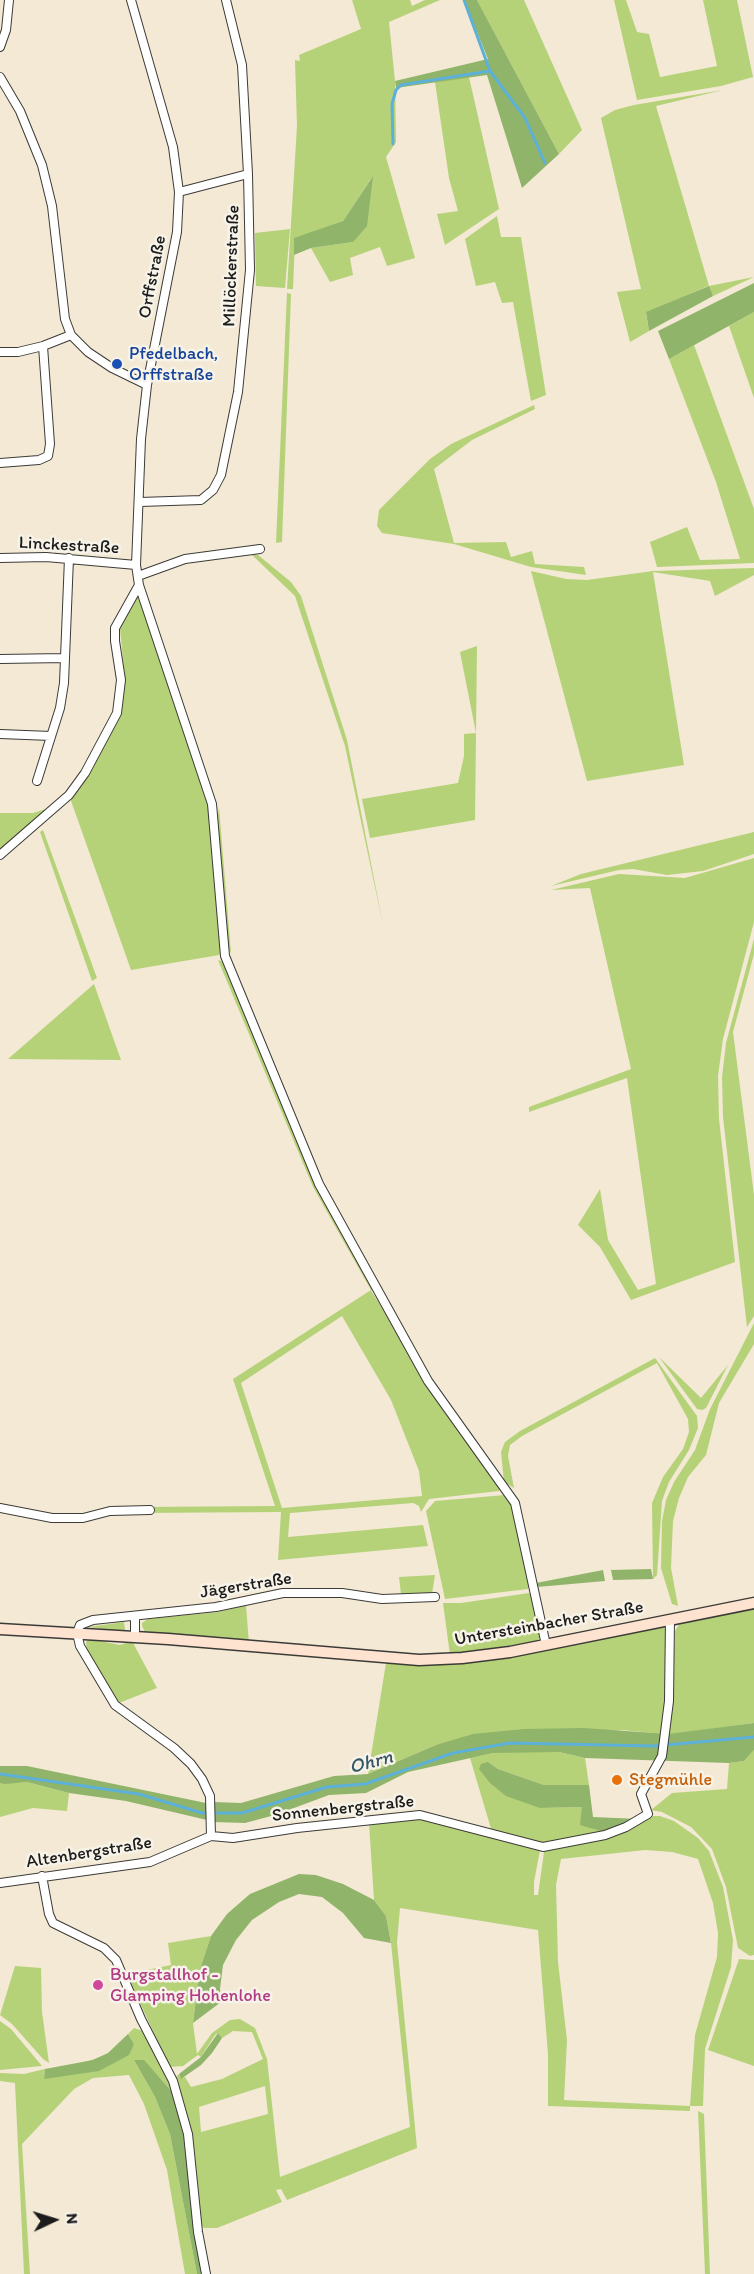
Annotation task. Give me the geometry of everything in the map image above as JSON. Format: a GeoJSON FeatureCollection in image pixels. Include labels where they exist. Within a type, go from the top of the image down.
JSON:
{"type":"FeatureCollection","features":[{"type":"Feature","properties":{"kind":"main road","name":"Untersteinbacher Straße"},"geometry":{"type":"LineString","coordinates":[[0,1629],[168,1639],[418,1660],[480,1656],[546,1645],[754,1603]]}},
{"type":"Feature","properties":{"kind":"street"},"geometry":{"type":"LineString","coordinates":[[0,47],[6,30],[9,0]]}},
{"type":"Feature","properties":{"kind":"street","name":"Orffstraße"},"geometry":{"type":"LineString","coordinates":[[131,0],[173,147],[179,192],[177,232],[147,386],[141,440],[136,566],[139,585],[212,804],[225,956],[319,1184],[428,1381],[515,1503],[546,1645]]}},
{"type":"Feature","properties":{"kind":"street","name":"Millöckerstraße"},"geometry":{"type":"LineString","coordinates":[[140,502],[201,500],[213,490],[222,475],[238,392],[250,270],[249,174],[242,65],[226,0]]}},
{"type":"Feature","properties":{"kind":"street"},"geometry":{"type":"LineString","coordinates":[[0,77],[20,111],[42,165],[52,206],[65,319],[71,335],[104,363],[130,379],[147,386]]}},
{"type":"Feature","properties":{"kind":"street"},"geometry":{"type":"LineString","coordinates":[[179,192],[249,174]]}},
{"type":"Feature","properties":{"kind":"street"},"geometry":{"type":"LineString","coordinates":[[0,349],[43,346],[71,335]]}},
{"type":"Feature","properties":{"kind":"street"},"geometry":{"type":"LineString","coordinates":[[0,463],[39,460],[48,456],[50,444],[43,346]]}},
{"type":"Feature","properties":{"kind":"street"},"geometry":{"type":"LineString","coordinates":[[138,576],[184,559],[260,549]]}},
{"type":"Feature","properties":{"kind":"street","name":"Linckestraße"},"geometry":{"type":"LineString","coordinates":[[0,558],[69,558],[136,566]]}},
{"type":"Feature","properties":{"kind":"street"},"geometry":{"type":"LineString","coordinates":[[37,781],[60,708],[69,558]]}},
{"type":"Feature","properties":{"kind":"street"},"geometry":{"type":"LineString","coordinates":[[0,855],[69,795],[86,773],[117,713],[121,680],[115,628],[139,585]]}},
{"type":"Feature","properties":{"kind":"street"},"geometry":{"type":"LineString","coordinates":[[0,659],[64,658]]}},
{"type":"Feature","properties":{"kind":"street"},"geometry":{"type":"LineString","coordinates":[[0,734],[51,736]]}},
{"type":"Feature","properties":{"kind":"street"},"geometry":{"type":"LineString","coordinates":[[0,1508],[52,1518],[83,1518],[110,1511],[150,1510]]}},
{"type":"Feature","properties":{"kind":"street","name":"Jägerstraße"},"geometry":{"type":"LineString","coordinates":[[77,1633],[85,1622],[216,1607],[283,1593],[342,1593],[382,1599],[435,1598]]}},
{"type":"Feature","properties":{"kind":"street"},"geometry":{"type":"LineString","coordinates":[[135,1617],[135,1637]]}},
{"type":"Feature","properties":{"kind":"street","name":"Sonnenbergstraße"},"geometry":{"type":"LineString","coordinates":[[211,1836],[233,1838],[297,1828],[420,1815],[543,1847],[605,1835],[627,1827],[648,1814],[641,1794],[662,1756],[666,1735],[670,1619]]}},
{"type":"Feature","properties":{"kind":"street"},"geometry":{"type":"LineString","coordinates":[[77,1633],[80,1646],[92,1670],[115,1705],[191,1764],[210,1796],[211,1836]]}},
{"type":"Feature","properties":{"kind":"street","name":"Altenbergstraße"},"geometry":{"type":"LineString","coordinates":[[0,1883],[150,1862],[211,1836]]}},
{"type":"Feature","properties":{"kind":"street"},"geometry":{"type":"LineString","coordinates":[[42,1876],[49,1914],[53,1923],[104,1948],[116,1960],[141,2019],[173,2081],[188,2134],[198,2232],[206,2274]]}},
{"type":"Feature","properties":{"kind":"green space"},"geometry":{"type":"Polygon","coordinates":[[[352,0],[410,0],[412,6],[425,0],[440,0],[389,22],[395,81],[396,142],[386,157],[415,258],[387,266],[380,247],[350,258],[353,275],[330,282],[311,248],[353,242],[372,177],[343,221],[295,239],[293,289],[287,289],[297,126],[295,60],[300,61],[299,55],[361,29],[352,0]]]}},
{"type":"Feature","properties":{"kind":"green space"},"geometry":{"type":"Polygon","coordinates":[[[464,0],[477,0],[559,154],[522,188],[487,75],[396,88],[395,81],[488,59],[464,0]]]}},
{"type":"Feature","properties":{"kind":"green space"},"geometry":{"type":"Polygon","coordinates":[[[477,0],[524,0],[582,130],[559,154],[477,0]]]}},
{"type":"Feature","properties":{"kind":"green space"},"geometry":{"type":"Polygon","coordinates":[[[614,0],[626,0],[637,32],[649,34],[660,77],[717,66],[703,0],[737,0],[753,77],[721,86],[637,100],[614,0]]]}},
{"type":"Feature","properties":{"kind":"green space"},"geometry":{"type":"Polygon","coordinates":[[[469,77],[499,209],[445,245],[437,214],[458,211],[449,178],[435,82],[469,77]]]}},
{"type":"Feature","properties":{"kind":"green space"},"geometry":{"type":"Polygon","coordinates":[[[723,90],[656,106],[709,286],[754,277],[713,296],[708,286],[646,313],[649,331],[630,342],[617,292],[641,289],[601,118],[615,110],[634,105],[723,90]]]}},
{"type":"Feature","properties":{"kind":"green space"},"geometry":{"type":"Polygon","coordinates":[[[373,176],[367,226],[353,242],[311,248],[294,255],[294,238],[343,221],[373,176]]]}},
{"type":"Feature","properties":{"kind":"green space"},"geometry":{"type":"Polygon","coordinates":[[[497,216],[501,237],[521,237],[546,395],[531,401],[513,302],[502,303],[495,282],[476,286],[465,239],[497,216]]]}},
{"type":"Feature","properties":{"kind":"green space"},"geometry":{"type":"Polygon","coordinates":[[[290,229],[285,288],[256,286],[255,233],[290,229]]]}},
{"type":"Feature","properties":{"kind":"green space"},"geometry":{"type":"Polygon","coordinates":[[[754,283],[754,312],[669,359],[658,331],[754,283]]]}},
{"type":"Feature","properties":{"kind":"green space"},"geometry":{"type":"Polygon","coordinates":[[[709,286],[713,296],[649,331],[646,312],[709,286]]]}},
{"type":"Feature","properties":{"kind":"green space"},"geometry":{"type":"Polygon","coordinates":[[[287,293],[291,294],[282,542],[276,543],[287,293]]]}},
{"type":"Feature","properties":{"kind":"green space"},"geometry":{"type":"Polygon","coordinates":[[[754,312],[754,398],[729,326],[754,312]]]}},
{"type":"Feature","properties":{"kind":"green space"},"geometry":{"type":"Polygon","coordinates":[[[694,345],[754,509],[754,563],[657,567],[650,542],[687,527],[700,560],[740,559],[716,482],[669,359],[694,345]]]}},
{"type":"Feature","properties":{"kind":"green space"},"geometry":{"type":"Polygon","coordinates":[[[534,405],[535,409],[472,440],[434,469],[454,543],[506,542],[511,557],[532,551],[535,564],[584,567],[586,575],[531,567],[454,544],[382,533],[377,526],[379,510],[430,459],[451,444],[534,405]]]}},
{"type":"Feature","properties":{"kind":"green space"},"geometry":{"type":"Polygon","coordinates":[[[251,554],[258,555],[291,582],[301,596],[347,740],[383,925],[345,746],[295,596],[251,554]]]}},
{"type":"Feature","properties":{"kind":"green space"},"geometry":{"type":"Polygon","coordinates":[[[754,568],[754,575],[715,596],[710,581],[653,572],[684,765],[587,781],[531,571],[566,579],[587,580],[653,571],[754,568]]]}},
{"type":"Feature","properties":{"kind":"green space"},"geometry":{"type":"Polygon","coordinates":[[[137,594],[140,594],[210,804],[223,951],[219,955],[131,970],[70,798],[87,777],[119,713],[125,679],[120,629],[137,594]]]}},
{"type":"Feature","properties":{"kind":"green space"},"geometry":{"type":"Polygon","coordinates":[[[477,646],[476,733],[460,652],[477,646]]]}},
{"type":"Feature","properties":{"kind":"green space"},"geometry":{"type":"Polygon","coordinates":[[[476,733],[475,820],[370,838],[362,799],[458,783],[464,756],[464,734],[476,733]]]}},
{"type":"Feature","properties":{"kind":"green space"},"geometry":{"type":"Polygon","coordinates":[[[52,807],[0,852],[0,813],[33,813],[52,807]]]}},
{"type":"Feature","properties":{"kind":"green space"},"geometry":{"type":"Polygon","coordinates":[[[219,807],[231,953],[226,945],[217,823],[219,807]]]}},
{"type":"Feature","properties":{"kind":"green space"},"geometry":{"type":"Polygon","coordinates":[[[43,830],[97,978],[92,981],[40,832],[43,830]]]}},
{"type":"Feature","properties":{"kind":"green space"},"geometry":{"type":"Polygon","coordinates":[[[754,832],[754,854],[703,871],[667,875],[633,869],[619,870],[551,886],[581,874],[754,832]]]}},
{"type":"Feature","properties":{"kind":"green space"},"geometry":{"type":"Polygon","coordinates":[[[754,858],[754,922],[723,1039],[718,1076],[719,1119],[735,1262],[631,1300],[600,1247],[578,1225],[600,1189],[608,1240],[638,1290],[656,1284],[627,1078],[529,1112],[529,1107],[631,1069],[590,888],[551,890],[619,874],[685,878],[754,858]]]}},
{"type":"Feature","properties":{"kind":"green space"},"geometry":{"type":"Polygon","coordinates":[[[754,939],[754,954],[733,1032],[754,1195],[754,1316],[747,1327],[723,1117],[722,1077],[726,1043],[754,939]]]}},
{"type":"Feature","properties":{"kind":"green space"},"geometry":{"type":"Polygon","coordinates":[[[218,960],[224,962],[318,1185],[373,1288],[371,1291],[501,1486],[499,1491],[429,1499],[421,1512],[419,1506],[413,1503],[290,1513],[288,1537],[423,1525],[428,1546],[278,1560],[281,1512],[137,1513],[138,1507],[275,1506],[233,1379],[371,1290],[313,1187],[218,960]],[[342,1316],[241,1383],[282,1508],[422,1496],[419,1471],[391,1400],[342,1316]]]}},
{"type":"Feature","properties":{"kind":"green space"},"geometry":{"type":"Polygon","coordinates":[[[94,984],[121,1060],[8,1059],[94,984]]]}},
{"type":"Feature","properties":{"kind":"green space"},"geometry":{"type":"Polygon","coordinates":[[[754,1323],[754,1344],[719,1403],[706,1455],[688,1477],[679,1498],[673,1521],[671,1568],[678,1606],[672,1604],[661,1568],[662,1521],[666,1500],[674,1482],[695,1450],[710,1409],[754,1323]]]}},
{"type":"Feature","properties":{"kind":"green space"},"geometry":{"type":"Polygon","coordinates":[[[659,1357],[701,1398],[728,1365],[706,1408],[702,1410],[697,1409],[659,1357]]]}},
{"type":"Feature","properties":{"kind":"green space"},"geometry":{"type":"Polygon","coordinates":[[[655,1358],[697,1416],[698,1428],[689,1450],[669,1482],[662,1501],[657,1575],[653,1579],[652,1503],[663,1477],[683,1449],[689,1432],[688,1419],[657,1363],[522,1436],[510,1445],[508,1456],[514,1488],[504,1482],[501,1452],[505,1442],[520,1431],[655,1358]]]}},
{"type":"Feature","properties":{"kind":"green space"},"geometry":{"type":"Polygon","coordinates":[[[505,1495],[513,1505],[530,1580],[528,1589],[445,1599],[426,1511],[435,1501],[505,1495]]]}},
{"type":"Feature","properties":{"kind":"green space"},"geometry":{"type":"Polygon","coordinates":[[[651,1569],[653,1579],[613,1580],[611,1570],[651,1569]]]}},
{"type":"Feature","properties":{"kind":"green space"},"geometry":{"type":"Polygon","coordinates":[[[603,1570],[605,1581],[537,1587],[536,1583],[603,1570]]]}},
{"type":"Feature","properties":{"kind":"green space"},"geometry":{"type":"Polygon","coordinates":[[[435,1575],[432,1594],[401,1594],[399,1577],[435,1575]]]}},
{"type":"Feature","properties":{"kind":"green space"},"geometry":{"type":"Polygon","coordinates":[[[529,1593],[533,1596],[541,1635],[537,1642],[450,1655],[443,1603],[461,1603],[529,1593]]]}},
{"type":"Feature","properties":{"kind":"green space"},"geometry":{"type":"Polygon","coordinates":[[[246,1605],[249,1644],[146,1634],[142,1626],[142,1623],[148,1619],[218,1612],[246,1605]]]}},
{"type":"Feature","properties":{"kind":"green space"},"geometry":{"type":"Polygon","coordinates":[[[754,1608],[754,1723],[666,1735],[672,1697],[675,1631],[680,1623],[754,1608]]]}},
{"type":"Feature","properties":{"kind":"green space"},"geometry":{"type":"Polygon","coordinates":[[[124,1622],[123,1632],[88,1627],[124,1622]]]}},
{"type":"Feature","properties":{"kind":"green space"},"geometry":{"type":"Polygon","coordinates":[[[662,1626],[668,1630],[667,1699],[663,1734],[622,1730],[436,1745],[368,1774],[386,1663],[420,1664],[662,1626]]]}},
{"type":"Feature","properties":{"kind":"green space"},"geometry":{"type":"Polygon","coordinates":[[[90,1639],[120,1645],[132,1641],[157,1688],[119,1703],[87,1651],[86,1642],[90,1639]]]}},
{"type":"Feature","properties":{"kind":"green space"},"geometry":{"type":"Polygon","coordinates":[[[754,1723],[754,1750],[744,1761],[729,1763],[585,1758],[559,1752],[493,1753],[408,1772],[366,1793],[329,1795],[275,1815],[245,1823],[213,1822],[214,1802],[241,1803],[334,1776],[368,1774],[436,1745],[473,1734],[524,1729],[584,1728],[668,1734],[754,1723]]]}},
{"type":"Feature","properties":{"kind":"green space"},"geometry":{"type":"Polygon","coordinates":[[[754,1750],[754,1955],[750,1956],[738,1948],[726,1887],[712,1849],[691,1827],[662,1812],[651,1810],[672,1793],[727,1789],[729,1763],[744,1761],[754,1750]]]}},
{"type":"Feature","properties":{"kind":"green space"},"geometry":{"type":"Polygon","coordinates":[[[559,1752],[585,1758],[589,1785],[544,1785],[498,1769],[488,1762],[540,1808],[582,1807],[604,1832],[544,1844],[492,1832],[470,1758],[493,1753],[559,1752]]]}},
{"type":"Feature","properties":{"kind":"green space"},"geometry":{"type":"Polygon","coordinates":[[[488,1762],[498,1769],[544,1785],[589,1785],[593,1817],[639,1819],[604,1832],[580,1825],[582,1807],[540,1808],[506,1796],[490,1783],[479,1769],[481,1764],[488,1762]]]}},
{"type":"Feature","properties":{"kind":"green space"},"geometry":{"type":"Polygon","coordinates":[[[0,1766],[27,1766],[206,1803],[207,1820],[126,1801],[69,1793],[27,1782],[0,1783],[0,1766]]]}},
{"type":"Feature","properties":{"kind":"green space"},"geometry":{"type":"Polygon","coordinates":[[[27,1782],[69,1793],[67,1811],[33,1808],[0,1817],[0,1783],[27,1782]]]}},
{"type":"Feature","properties":{"kind":"green space"},"geometry":{"type":"Polygon","coordinates":[[[651,1816],[660,1816],[674,1821],[698,1838],[709,1851],[723,1887],[733,1940],[731,1967],[705,2049],[703,2106],[690,2106],[690,2111],[548,2106],[548,2054],[538,1930],[400,1908],[397,1943],[417,2148],[287,2200],[281,2189],[276,2190],[282,2202],[217,2228],[204,2228],[201,2225],[190,2133],[176,2077],[179,2074],[181,2078],[185,2077],[191,2087],[222,2079],[263,2059],[252,2032],[233,2031],[222,2038],[218,2033],[215,2035],[201,2057],[198,2055],[183,2066],[169,2067],[127,1974],[171,1965],[168,1943],[211,1936],[200,1969],[193,2023],[197,2054],[212,2033],[230,2020],[240,2019],[255,2028],[267,2059],[280,2177],[410,2127],[391,1943],[386,1916],[374,1900],[369,1823],[421,1817],[540,1850],[534,1895],[538,1895],[544,1852],[548,1849],[628,1829],[651,1816]],[[645,1850],[561,1859],[556,1885],[558,1962],[567,2040],[564,2100],[690,2106],[695,2035],[717,1957],[718,1933],[713,1903],[698,1859],[672,1852],[645,1850]],[[265,2086],[199,2107],[201,2132],[268,2114],[265,2086]]]}},
{"type":"Feature","properties":{"kind":"green space"},"geometry":{"type":"Polygon","coordinates":[[[299,1874],[316,1875],[343,1884],[374,1900],[386,1916],[391,1943],[364,1938],[343,1913],[322,1897],[299,1894],[279,1902],[252,1920],[236,1940],[223,1965],[221,2002],[193,2023],[200,1969],[211,1936],[227,1914],[250,1894],[299,1874]]]}},
{"type":"Feature","properties":{"kind":"green space"},"geometry":{"type":"Polygon","coordinates":[[[739,1959],[754,1960],[754,2066],[708,2050],[739,1959]]]}},
{"type":"Feature","properties":{"kind":"green space"},"geometry":{"type":"Polygon","coordinates":[[[15,1966],[41,1968],[42,2012],[49,2063],[12,2024],[0,2015],[15,1966]]]}},
{"type":"Feature","properties":{"kind":"green space"},"geometry":{"type":"Polygon","coordinates":[[[0,2021],[11,2029],[42,2066],[0,2070],[0,2021]]]}},
{"type":"Feature","properties":{"kind":"green space"},"geometry":{"type":"Polygon","coordinates":[[[134,2028],[143,2031],[174,2094],[159,2077],[134,2060],[155,2097],[170,2134],[197,2274],[185,2274],[167,2170],[144,2104],[129,2075],[93,2078],[74,2089],[22,2144],[30,2274],[24,2274],[15,2083],[0,2081],[0,2073],[24,2074],[45,2069],[44,2078],[134,2044],[128,2034],[134,2028]]]}},
{"type":"Feature","properties":{"kind":"green space"},"geometry":{"type":"Polygon","coordinates":[[[218,2033],[222,2038],[212,2053],[201,2065],[181,2079],[179,2074],[201,2057],[218,2033]]]}},
{"type":"Feature","properties":{"kind":"green space"},"geometry":{"type":"Polygon","coordinates":[[[128,2034],[134,2044],[129,2055],[99,2071],[44,2079],[45,2069],[93,2060],[108,2053],[128,2034]]]}},
{"type":"Feature","properties":{"kind":"green space"},"geometry":{"type":"Polygon","coordinates":[[[134,2060],[144,2060],[174,2094],[184,2134],[203,2274],[197,2274],[170,2134],[155,2097],[134,2060]]]}},
{"type":"Feature","properties":{"kind":"green space"},"geometry":{"type":"Polygon","coordinates":[[[698,2111],[704,2114],[710,2274],[705,2274],[698,2111]]]}},
{"type":"Feature","properties":{"kind":"waterway"},"geometry":{"type":"LineString","coordinates":[[464,0],[490,71],[525,118],[545,163]]}},
{"type":"Feature","properties":{"kind":"waterway"},"geometry":{"type":"LineString","coordinates":[[393,144],[392,104],[396,90],[401,85],[490,71]]}},
{"type":"Feature","properties":{"kind":"waterway","name":"Ohrn"},"geometry":{"type":"LineString","coordinates":[[0,1774],[139,1794],[202,1813],[242,1813],[327,1787],[365,1784],[453,1753],[510,1743],[654,1746],[754,1737]]}},
{"type":"Feature","properties":{"kind":"place","name":"Pfedelbach, Orffstraße"},"geometry":{"type":"Point","coordinates":[117,364]}},
{"type":"Feature","properties":{"kind":"place","name":"Stegmühle"},"geometry":{"type":"Point","coordinates":[617,1780]}},
{"type":"Feature","properties":{"kind":"place","name":"Burgstallhof - Glamping Hohenlohe"},"geometry":{"type":"Point","coordinates":[98,1985]}}]}
